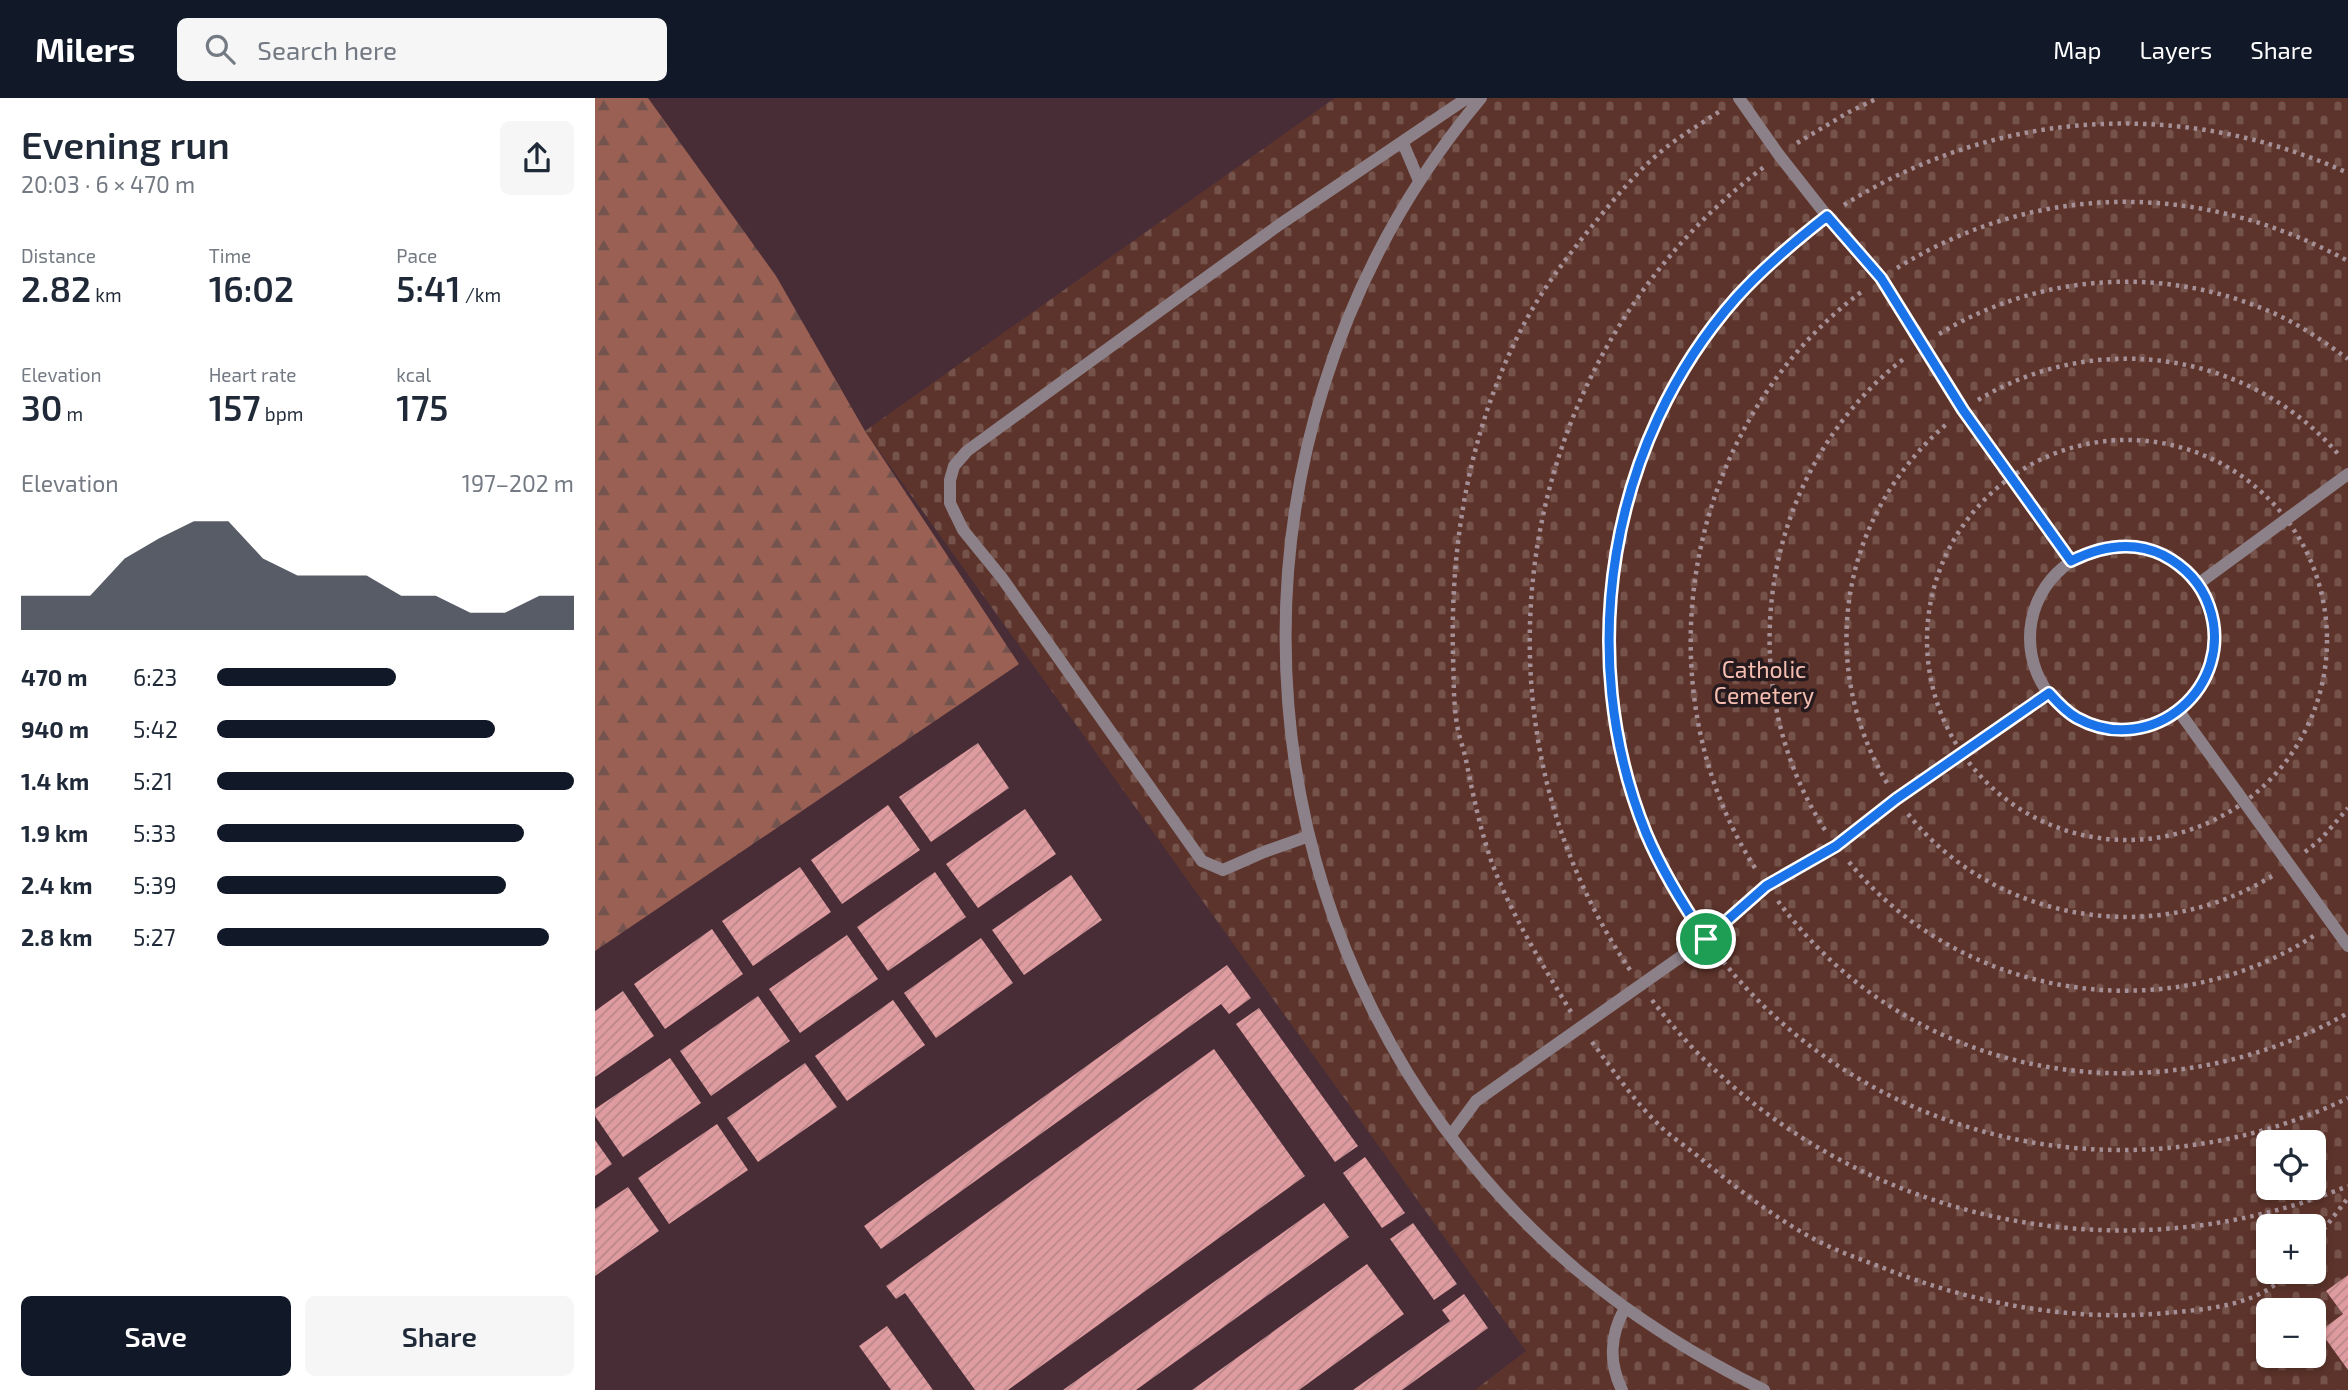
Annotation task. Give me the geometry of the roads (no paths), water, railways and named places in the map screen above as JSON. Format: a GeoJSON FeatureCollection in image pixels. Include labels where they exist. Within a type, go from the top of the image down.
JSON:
{"type":"FeatureCollection","features":[{"type":"Feature","properties":{"kind":"lane"},"geometry":{"type":"LineString","coordinates":[[1309,836],[1223,870],[1202,861],[1010,589],[963,530],[950,503],[950,480],[954,466],[967,451],[1279,225],[1467,98]]}},
{"type":"Feature","properties":{"kind":"lane"},"geometry":{"type":"LineString","coordinates":[[1481,98],[1419,181],[1389,230],[1364,281],[1341,333],[1320,398],[1296,497],[1285,611],[1285,668],[1297,780],[1309,836],[1324,890],[1365,993],[1405,1066],[1451,1135],[1490,1183],[1532,1228],[1576,1269],[1625,1308],[1723,1370],[1764,1390]]}},
{"type":"Feature","properties":{"kind":"lane"},"geometry":{"type":"LineString","coordinates":[[1734,101],[1881,278],[1963,410],[2071,561]]}},
{"type":"Feature","properties":{"kind":"lane"},"geometry":{"type":"LineString","coordinates":[[1403,143],[1419,181]]}},
{"type":"Feature","properties":{"kind":"lane"},"geometry":{"type":"LineString","coordinates":[[2198,584],[2348,474]]}},
{"type":"Feature","properties":{"kind":"lane"},"geometry":{"type":"LineString","coordinates":[[2104,547],[2139,547],[2172,560],[2198,584],[2212,616],[2214,651],[2202,684],[2178,710],[2146,727],[2110,729],[2075,717],[2049,693],[2034,663],[2031,647],[2033,614],[2047,584],[2071,561],[2104,547]]}},
{"type":"Feature","properties":{"kind":"lane"},"geometry":{"type":"LineString","coordinates":[[1451,1135],[1476,1101],[1706,939],[1766,886],[1836,846],[1896,799],[2049,693]]}},
{"type":"Feature","properties":{"kind":"lane"},"geometry":{"type":"LineString","coordinates":[[2178,710],[2348,946]]}},
{"type":"Feature","properties":{"kind":"lane"},"geometry":{"type":"LineString","coordinates":[[1622,1390],[1614,1374],[1612,1347],[1615,1326],[1625,1308]]}},
{"type":"Feature","properties":{"kind":"park label","name":"Catholic Cemetery"},"geometry":{"type":"Point","coordinates":[1764,682]}}]}
